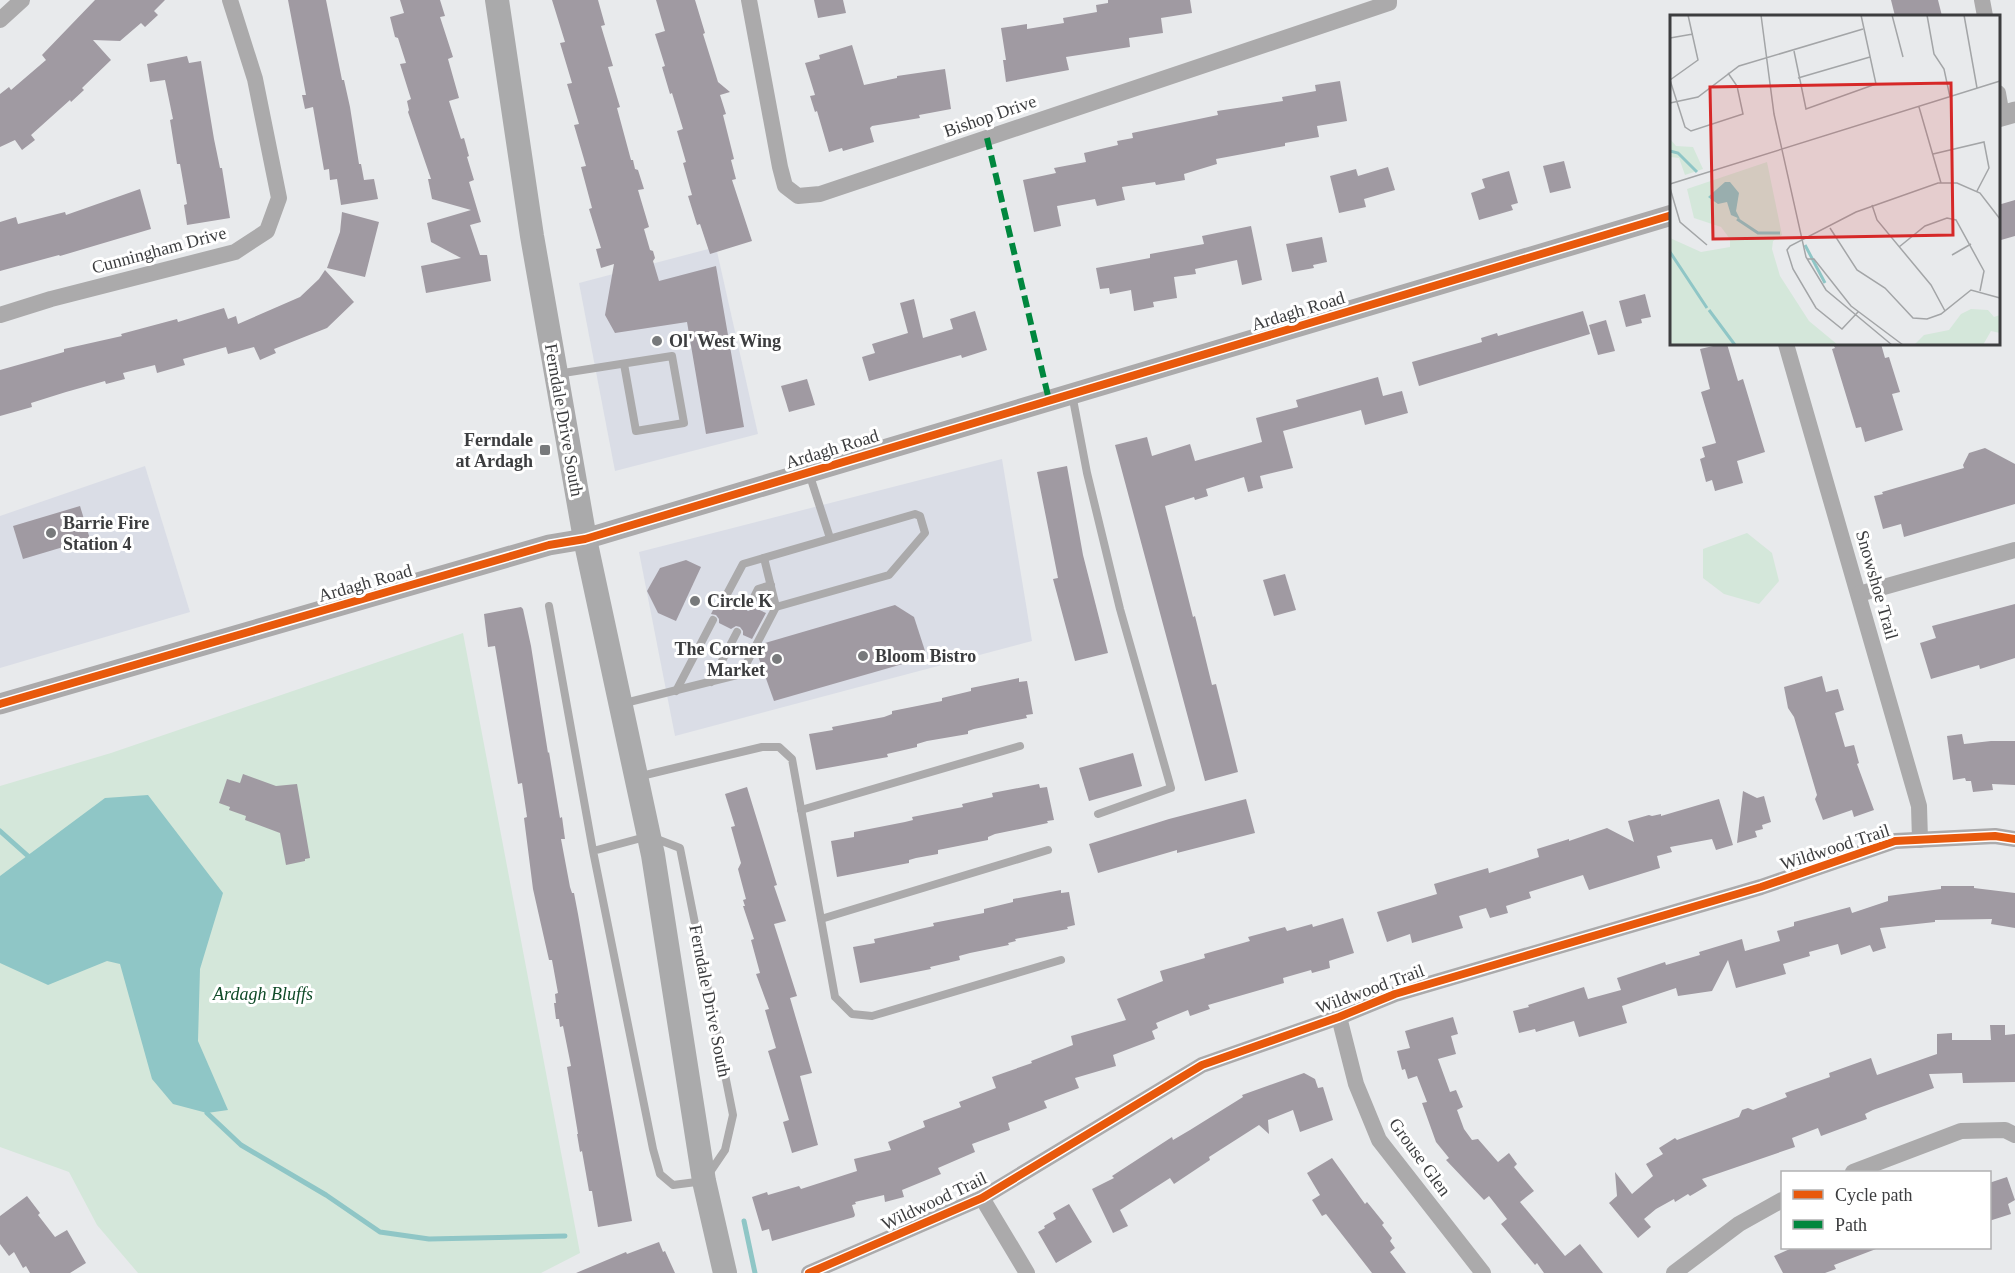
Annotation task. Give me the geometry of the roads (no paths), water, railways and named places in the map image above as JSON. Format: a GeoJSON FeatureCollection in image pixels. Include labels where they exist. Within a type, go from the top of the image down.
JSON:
{"type":"FeatureCollection","features":[{"type":"Feature","properties":{"kind":"main road","name":"Ferndale Drive South"},"geometry":{"type":"LineString","coordinates":[[497,0],[532,236],[585,538],[649,836],[704,1181],[724,1273]]}},
{"type":"Feature","properties":{"kind":"street"},"geometry":{"type":"LineString","coordinates":[[0,20],[22,0]]}},
{"type":"Feature","properties":{"kind":"street","name":"Cunningham Drive"},"geometry":{"type":"LineString","coordinates":[[0,315],[51,299],[235,252],[267,231],[279,198],[255,79],[230,0]]}},
{"type":"Feature","properties":{"kind":"street","name":"Bishop Drive"},"geometry":{"type":"LineString","coordinates":[[749,0],[780,167],[785,186],[798,196],[820,194],[1389,1]]}},
{"type":"Feature","properties":{"kind":"street"},"geometry":{"type":"LineString","coordinates":[[1982,0],[1985,15]]}},
{"type":"Feature","properties":{"kind":"street"},"geometry":{"type":"LineString","coordinates":[[2000,99],[2005,115]]}},
{"type":"Feature","properties":{"kind":"street","name":"Ardagh Road"},"geometry":{"type":"LineString","coordinates":[[0,704],[529,551],[585,538],[1670,215]]}},
{"type":"Feature","properties":{"kind":"street","name":"Snowshoe Trail"},"geometry":{"type":"LineString","coordinates":[[1786,345],[1919,806],[1920,840]]}},
{"type":"Feature","properties":{"kind":"street"},"geometry":{"type":"LineString","coordinates":[[1859,594],[2015,550]]}},
{"type":"Feature","properties":{"kind":"street","name":"Wildwood Trail"},"geometry":{"type":"LineString","coordinates":[[809,1273],[982,1198],[1202,1065],[1339,1017],[1395,994],[1761,887],[1895,841],[1995,836],[2015,839]]}},
{"type":"Feature","properties":{"kind":"street","name":"Grouse Glen"},"geometry":{"type":"LineString","coordinates":[[1339,1017],[1356,1084],[1379,1140],[1483,1273]]}},
{"type":"Feature","properties":{"kind":"street"},"geometry":{"type":"LineString","coordinates":[[1858,1171],[1960,1131],[2005,1130],[2015,1136]]}},
{"type":"Feature","properties":{"kind":"street","name":"Wildwood Trail"},"geometry":{"type":"LineString","coordinates":[[982,1198],[1027,1273]]}},
{"type":"Feature","properties":{"kind":"street"},"geometry":{"type":"LineString","coordinates":[[1674,1273],[1739,1224],[1781,1201]]}},
{"type":"Feature","properties":{"kind":"lane"},"geometry":{"type":"LineString","coordinates":[[557,375],[672,356],[684,423],[636,431],[624,364]]}},
{"type":"Feature","properties":{"kind":"lane"},"geometry":{"type":"LineString","coordinates":[[1072,394],[1087,473],[1120,609],[1172,788],[1098,814]]}},
{"type":"Feature","properties":{"kind":"lane"},"geometry":{"type":"LineString","coordinates":[[809,472],[830,538]]}},
{"type":"Feature","properties":{"kind":"lane"},"geometry":{"type":"LineString","coordinates":[[727,594],[743,564],[915,514],[920,516],[925,533],[889,575],[776,607]]}},
{"type":"Feature","properties":{"kind":"lane"},"geometry":{"type":"LineString","coordinates":[[621,704],[741,674],[776,607],[764,558]]}},
{"type":"Feature","properties":{"kind":"lane"},"geometry":{"type":"LineString","coordinates":[[750,605],[758,589],[771,585]]}},
{"type":"Feature","properties":{"kind":"lane"},"geometry":{"type":"LineString","coordinates":[[549,606],[593,851],[653,1149],[660,1174],[673,1185],[704,1181]]}},
{"type":"Feature","properties":{"kind":"lane"},"geometry":{"type":"LineString","coordinates":[[676,691],[713,620]]}},
{"type":"Feature","properties":{"kind":"lane"},"geometry":{"type":"LineString","coordinates":[[711,682],[737,632]]}},
{"type":"Feature","properties":{"kind":"lane"},"geometry":{"type":"LineString","coordinates":[[801,810],[1020,746]]}},
{"type":"Feature","properties":{"kind":"lane"},"geometry":{"type":"LineString","coordinates":[[636,777],[762,747],[779,747],[792,759],[834,997],[852,1014],[872,1016],[1061,960]]}},
{"type":"Feature","properties":{"kind":"lane"},"geometry":{"type":"LineString","coordinates":[[593,851],[649,836]]}},
{"type":"Feature","properties":{"kind":"lane","name":"Ferndale Drive South"},"geometry":{"type":"LineString","coordinates":[[649,836],[680,848],[733,1115],[725,1150],[704,1181]]}},
{"type":"Feature","properties":{"kind":"lane"},"geometry":{"type":"LineString","coordinates":[[821,919],[1048,850]]}},
{"type":"Feature","properties":{"kind":"water"},"geometry":{"type":"Polygon","coordinates":[[[148,795],[223,893],[200,969],[198,1041],[228,1110],[207,1113],[173,1104],[152,1079],[120,964],[107,961],[48,985],[0,963],[0,876],[105,798],[148,795]]]}},
{"type":"Feature","properties":{"kind":"waterway"},"geometry":{"type":"LineString","coordinates":[[0,831],[28,856]]}},
{"type":"Feature","properties":{"kind":"waterway"},"geometry":{"type":"LineString","coordinates":[[207,1113],[241,1145],[326,1195],[380,1232],[429,1239],[565,1236]]}},
{"type":"Feature","properties":{"kind":"waterway"},"geometry":{"type":"LineString","coordinates":[[744,1221],[755,1273]]}},
{"type":"Feature","properties":{"kind":"place","name":"Ol' West Wing"},"geometry":{"type":"Point","coordinates":[657,341]}},
{"type":"Feature","properties":{"kind":"place","name":"Ferndale at Ardagh"},"geometry":{"type":"Point","coordinates":[545,450]}},
{"type":"Feature","properties":{"kind":"place","name":"Barrie Fire Station 4"},"geometry":{"type":"Point","coordinates":[51,533]}},
{"type":"Feature","properties":{"kind":"place","name":"Circle K"},"geometry":{"type":"Point","coordinates":[695,601]}},
{"type":"Feature","properties":{"kind":"place","name":"Bloom Bistro"},"geometry":{"type":"Point","coordinates":[863,656]}},
{"type":"Feature","properties":{"kind":"place","name":"The Corner Market"},"geometry":{"type":"Point","coordinates":[777,659]}},
{"type":"Feature","properties":{"kind":"park label","name":"Ardagh Bluffs"},"geometry":{"type":"Point","coordinates":[263,994]}}]}
